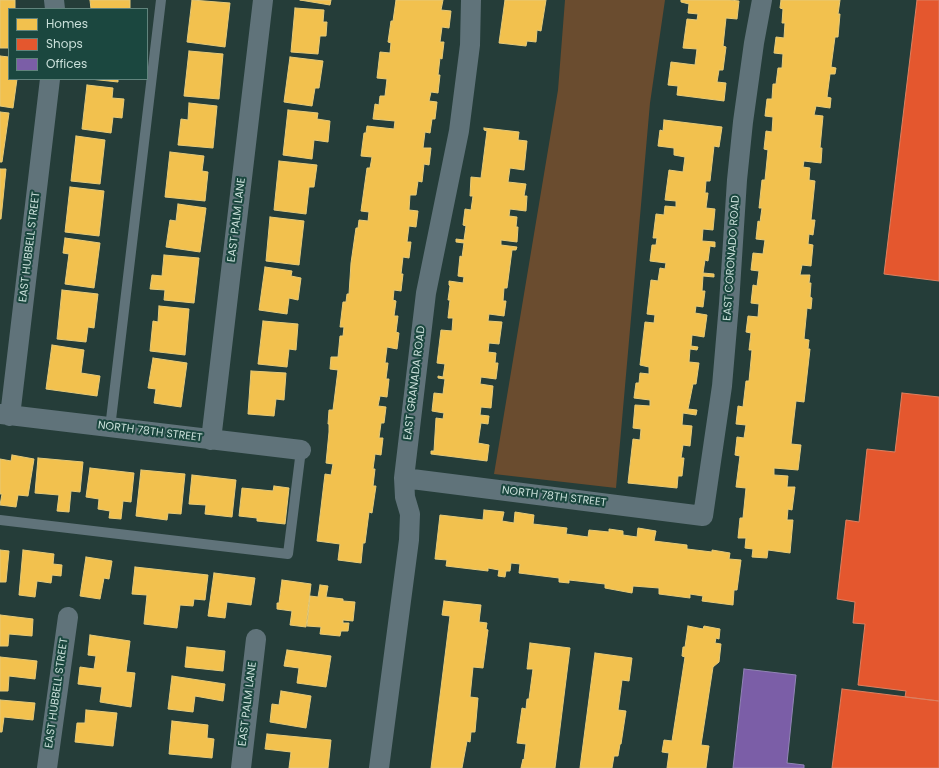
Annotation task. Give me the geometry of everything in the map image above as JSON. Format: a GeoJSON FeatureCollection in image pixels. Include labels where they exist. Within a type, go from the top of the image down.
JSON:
{"type":"FeatureCollection","features":[{"type":"Feature","properties":{"kind":"street","name":"EAST PALM LANE"},"geometry":{"type":"LineString","coordinates":[[211,440],[263,0]]}},
{"type":"Feature","properties":{"kind":"street","name":"EAST GRANADA ROAD"},"geometry":{"type":"LineString","coordinates":[[379,768],[409,540],[410,514],[405,497],[404,478],[426,293],[459,131],[470,45],[471,0]]}},
{"type":"Feature","properties":{"kind":"street","name":"EAST CORONADO ROAD"},"geometry":{"type":"LineString","coordinates":[[704,516],[722,386],[737,180],[743,122],[754,43],[762,0]]}},
{"type":"Feature","properties":{"kind":"street","name":"EAST HUBBELL STREET"},"geometry":{"type":"LineString","coordinates":[[5,415],[50,80]]}},
{"type":"Feature","properties":{"kind":"street","name":"NORTH 78TH STREET"},"geometry":{"type":"LineString","coordinates":[[5,415],[301,450]]}},
{"type":"Feature","properties":{"kind":"street","name":"NORTH 78TH STREET"},"geometry":{"type":"LineString","coordinates":[[404,478],[704,516]]}},
{"type":"Feature","properties":{"kind":"street","name":"EAST HUBBELL STREET"},"geometry":{"type":"LineString","coordinates":[[47,768],[68,617]]}},
{"type":"Feature","properties":{"kind":"street","name":"EAST PALM LANE"},"geometry":{"type":"LineString","coordinates":[[241,768],[256,639]]}},
{"type":"Feature","properties":{"kind":"lane"},"geometry":{"type":"LineString","coordinates":[[110,428],[161,0]]}},
{"type":"Feature","properties":{"kind":"lane"},"geometry":{"type":"LineString","coordinates":[[0,520],[288,554],[301,450]]}},
{"type":"Feature","properties":{"kind":"shaded area"},"geometry":{"type":"Polygon","coordinates":[[[565,0],[665,0],[650,103],[616,488],[494,474],[558,90],[565,0]]]}},
{"type":"Feature","properties":{"kind":"building: Homes"},"geometry":{"type":"Polygon","coordinates":[[[0,0],[15,0],[15,8],[8,8],[8,48],[0,48],[0,0]]]}},
{"type":"Feature","properties":{"kind":"building: Homes"},"geometry":{"type":"Polygon","coordinates":[[[90,0],[130,0],[130,8],[91,8],[90,0]]]}},
{"type":"Feature","properties":{"kind":"building: Homes"},"geometry":{"type":"Polygon","coordinates":[[[192,0],[230,3],[225,47],[187,42],[192,0]]]}},
{"type":"Feature","properties":{"kind":"building: Homes"},"geometry":{"type":"Polygon","coordinates":[[[300,0],[331,0],[330,5],[300,0]]]}},
{"type":"Feature","properties":{"kind":"building: Homes"},"geometry":{"type":"Polygon","coordinates":[[[396,0],[443,0],[441,10],[451,11],[449,28],[442,27],[440,42],[444,42],[438,75],[440,75],[438,93],[431,92],[429,101],[437,102],[435,119],[432,119],[430,133],[425,132],[423,148],[431,148],[429,165],[424,164],[422,182],[418,181],[416,195],[410,195],[409,210],[418,211],[416,227],[409,226],[407,242],[411,242],[409,258],[403,257],[401,291],[394,290],[393,300],[396,301],[394,316],[398,316],[396,332],[399,333],[397,349],[387,347],[385,363],[388,363],[386,379],[389,379],[387,397],[380,396],[378,406],[386,407],[384,423],[381,423],[379,438],[383,438],[381,455],[375,454],[373,486],[376,486],[372,513],[369,512],[361,563],[338,560],[340,544],[317,541],[325,474],[331,475],[333,464],[326,463],[329,432],[329,410],[333,410],[338,370],[330,369],[331,357],[338,357],[340,336],[343,336],[344,327],[340,327],[343,302],[346,302],[347,294],[349,294],[351,263],[356,228],[358,228],[359,220],[368,221],[369,212],[361,211],[367,168],[370,168],[372,157],[361,156],[364,133],[366,133],[367,126],[394,129],[395,121],[373,119],[375,104],[379,105],[380,96],[385,96],[387,79],[377,78],[380,52],[390,53],[391,43],[388,42],[396,0]]]}},
{"type":"Feature","properties":{"kind":"building: Homes"},"geometry":{"type":"Polygon","coordinates":[[[505,0],[546,0],[541,31],[537,30],[536,42],[527,41],[526,46],[499,43],[505,0]]]}},
{"type":"Feature","properties":{"kind":"building: Homes"},"geometry":{"type":"Polygon","coordinates":[[[681,0],[739,1],[737,19],[726,18],[723,46],[726,47],[723,70],[719,70],[717,82],[726,83],[724,101],[677,95],[678,86],[668,85],[671,62],[695,65],[697,49],[683,48],[687,19],[697,20],[698,14],[688,13],[689,4],[681,2],[681,0]]]}},
{"type":"Feature","properties":{"kind":"building: Homes"},"geometry":{"type":"Polygon","coordinates":[[[781,0],[840,0],[838,14],[840,14],[838,37],[835,37],[831,67],[836,68],[835,74],[830,74],[827,97],[831,98],[830,108],[816,106],[814,115],[823,116],[820,148],[822,148],[821,163],[804,161],[803,167],[810,168],[809,180],[815,181],[811,220],[815,220],[813,235],[809,234],[808,244],[813,245],[811,266],[802,265],[800,275],[810,275],[810,297],[812,298],[811,309],[807,308],[804,339],[809,340],[808,349],[810,349],[804,402],[796,401],[791,444],[801,445],[798,470],[774,468],[774,475],[788,476],[787,487],[795,487],[792,510],[788,509],[787,520],[793,520],[790,553],[768,550],[767,558],[752,557],[753,549],[745,548],[746,538],[738,538],[740,518],[743,518],[746,488],[736,487],[740,456],[735,455],[737,437],[744,438],[746,425],[736,424],[738,406],[743,407],[746,381],[749,381],[752,350],[749,350],[751,333],[746,332],[748,316],[758,317],[759,304],[751,303],[753,285],[757,286],[759,271],[751,270],[753,253],[763,254],[765,240],[756,239],[758,221],[760,222],[762,208],[759,208],[762,180],[765,180],[768,150],[764,149],[766,131],[772,132],[773,117],[765,116],[767,99],[772,99],[773,84],[776,84],[778,68],[782,68],[783,54],[774,53],[776,37],[784,38],[785,23],[782,23],[783,9],[780,8],[781,0]]]}},
{"type":"Feature","properties":{"kind":"building: Homes"},"geometry":{"type":"Polygon","coordinates":[[[295,8],[324,10],[323,22],[327,22],[326,36],[320,36],[318,54],[291,52],[295,8]]]}},
{"type":"Feature","properties":{"kind":"building: Homes"},"geometry":{"type":"Polygon","coordinates":[[[189,51],[223,54],[219,99],[184,96],[189,51]]]}},
{"type":"Feature","properties":{"kind":"building: Homes"},"geometry":{"type":"Polygon","coordinates":[[[0,56],[8,57],[8,80],[17,80],[13,108],[0,106],[0,56]]]}},
{"type":"Feature","properties":{"kind":"building: Homes"},"geometry":{"type":"Polygon","coordinates":[[[290,57],[323,61],[319,88],[315,88],[312,106],[284,102],[290,57]]]}},
{"type":"Feature","properties":{"kind":"building: Homes"},"geometry":{"type":"Polygon","coordinates":[[[99,80],[118,80],[118,82],[99,80]]]}},
{"type":"Feature","properties":{"kind":"building: Homes"},"geometry":{"type":"Polygon","coordinates":[[[87,85],[113,88],[112,98],[124,99],[122,118],[113,117],[111,133],[82,129],[87,85]]]}},
{"type":"Feature","properties":{"kind":"building: Homes"},"geometry":{"type":"Polygon","coordinates":[[[189,103],[217,106],[213,148],[178,145],[181,119],[188,120],[189,103]]]}},
{"type":"Feature","properties":{"kind":"building: Homes"},"geometry":{"type":"Polygon","coordinates":[[[288,110],[318,113],[317,119],[330,121],[328,142],[314,140],[312,159],[283,155],[288,110]]]}},
{"type":"Feature","properties":{"kind":"building: Homes"},"geometry":{"type":"Polygon","coordinates":[[[0,112],[9,113],[2,162],[0,162],[0,112]]]}},
{"type":"Feature","properties":{"kind":"building: Homes"},"geometry":{"type":"Polygon","coordinates":[[[664,120],[722,127],[719,147],[714,146],[710,181],[706,181],[705,193],[708,193],[706,208],[715,209],[713,230],[703,229],[702,241],[715,242],[715,247],[710,246],[708,261],[705,260],[703,273],[714,274],[714,277],[703,276],[702,291],[705,291],[703,307],[696,306],[695,313],[707,315],[704,337],[692,335],[691,346],[698,347],[697,350],[690,349],[689,362],[699,363],[696,384],[693,384],[688,409],[697,410],[696,415],[683,413],[682,425],[692,426],[690,446],[683,445],[681,458],[684,458],[682,476],[678,476],[677,488],[628,483],[633,439],[640,440],[641,429],[633,428],[635,405],[650,406],[650,400],[634,398],[636,383],[639,383],[640,373],[649,374],[649,367],[640,365],[645,322],[654,323],[655,315],[647,314],[651,280],[658,281],[660,268],[665,269],[666,263],[650,261],[652,245],[656,245],[657,238],[653,238],[656,214],[664,215],[665,206],[676,207],[676,201],[665,200],[669,170],[683,172],[685,157],[674,155],[674,148],[658,146],[660,130],[663,131],[664,120]]]}},
{"type":"Feature","properties":{"kind":"building: Homes"},"geometry":{"type":"Polygon","coordinates":[[[484,128],[519,132],[518,140],[527,141],[524,170],[510,168],[508,182],[526,184],[524,196],[527,196],[526,211],[510,209],[509,216],[517,217],[517,242],[501,240],[501,245],[517,247],[516,250],[512,250],[507,288],[504,288],[503,301],[506,301],[504,316],[489,314],[488,321],[502,322],[499,344],[489,343],[488,352],[496,353],[495,363],[498,363],[496,379],[481,377],[480,384],[493,386],[491,408],[481,407],[480,415],[489,416],[488,424],[481,423],[478,443],[489,445],[487,461],[431,454],[431,451],[434,451],[436,418],[443,419],[444,413],[432,411],[434,393],[443,394],[445,379],[438,378],[438,376],[443,377],[445,364],[437,363],[441,330],[452,331],[453,318],[448,318],[450,300],[448,300],[450,286],[449,281],[463,283],[464,277],[458,276],[460,256],[462,257],[464,243],[456,242],[456,239],[464,240],[466,226],[463,225],[465,209],[471,210],[473,196],[470,196],[471,177],[481,178],[487,131],[484,130],[484,128]]]}},
{"type":"Feature","properties":{"kind":"building: Homes"},"geometry":{"type":"Polygon","coordinates":[[[76,136],[105,140],[100,184],[71,181],[76,136]]]}},
{"type":"Feature","properties":{"kind":"building: Homes"},"geometry":{"type":"Polygon","coordinates":[[[170,152],[204,156],[202,171],[208,172],[205,201],[165,197],[170,152]]]}},
{"type":"Feature","properties":{"kind":"building: Homes"},"geometry":{"type":"Polygon","coordinates":[[[279,161],[317,165],[314,187],[309,187],[306,214],[274,210],[279,161]]]}},
{"type":"Feature","properties":{"kind":"building: Homes"},"geometry":{"type":"Polygon","coordinates":[[[0,169],[6,169],[1,219],[0,219],[0,169]]]}},
{"type":"Feature","properties":{"kind":"building: Homes"},"geometry":{"type":"Polygon","coordinates":[[[70,187],[104,191],[99,236],[65,232],[70,187]]]}},
{"type":"Feature","properties":{"kind":"building: Homes"},"geometry":{"type":"Polygon","coordinates":[[[178,204],[206,208],[200,252],[166,247],[170,220],[176,221],[178,204]]]}},
{"type":"Feature","properties":{"kind":"building: Homes"},"geometry":{"type":"Polygon","coordinates":[[[270,217],[304,221],[299,265],[266,261],[270,217]]]}},
{"type":"Feature","properties":{"kind":"building: Homes"},"geometry":{"type":"Polygon","coordinates":[[[65,238],[100,243],[94,288],[65,284],[69,254],[63,253],[65,238]]]}},
{"type":"Feature","properties":{"kind":"building: Homes"},"geometry":{"type":"Polygon","coordinates":[[[164,255],[199,258],[194,303],[164,300],[165,290],[150,289],[152,275],[162,276],[164,255]]]}},
{"type":"Feature","properties":{"kind":"building: Homes"},"geometry":{"type":"Polygon","coordinates":[[[265,267],[292,271],[291,276],[301,278],[298,300],[289,298],[287,314],[259,310],[265,267]]]}},
{"type":"Feature","properties":{"kind":"building: Homes"},"geometry":{"type":"Polygon","coordinates":[[[62,290],[98,294],[94,328],[88,327],[86,342],[57,339],[62,290]]]}},
{"type":"Feature","properties":{"kind":"building: Homes"},"geometry":{"type":"Polygon","coordinates":[[[159,306],[189,309],[185,355],[150,351],[153,321],[158,322],[159,306]]]}},
{"type":"Feature","properties":{"kind":"building: Homes"},"geometry":{"type":"Polygon","coordinates":[[[263,321],[298,324],[296,350],[289,349],[287,367],[258,364],[263,321]]]}},
{"type":"Feature","properties":{"kind":"building: Homes"},"geometry":{"type":"Polygon","coordinates":[[[52,345],[84,350],[81,373],[100,376],[97,396],[46,389],[52,345]]]}},
{"type":"Feature","properties":{"kind":"building: Homes"},"geometry":{"type":"Polygon","coordinates":[[[153,358],[187,363],[181,407],[154,403],[156,389],[148,388],[153,358]]]}},
{"type":"Feature","properties":{"kind":"building: Homes"},"geometry":{"type":"Polygon","coordinates":[[[251,371],[286,373],[284,400],[276,399],[274,416],[248,414],[251,371]]]}},
{"type":"Feature","properties":{"kind":"building: Homes"},"geometry":{"type":"Polygon","coordinates":[[[12,455],[34,459],[28,496],[18,495],[16,507],[0,505],[2,494],[0,494],[0,459],[11,461],[12,455]]]}},
{"type":"Feature","properties":{"kind":"building: Homes"},"geometry":{"type":"Polygon","coordinates":[[[38,458],[83,462],[80,492],[71,491],[69,512],[57,511],[59,495],[35,493],[38,458]]]}},
{"type":"Feature","properties":{"kind":"building: Homes"},"geometry":{"type":"Polygon","coordinates":[[[90,468],[134,473],[131,502],[123,501],[121,519],[109,518],[110,511],[98,509],[99,499],[86,497],[90,468]]]}},
{"type":"Feature","properties":{"kind":"building: Homes"},"geometry":{"type":"Polygon","coordinates":[[[141,470],[185,474],[181,514],[168,513],[167,520],[136,516],[141,470]]]}},
{"type":"Feature","properties":{"kind":"building: Homes"},"geometry":{"type":"Polygon","coordinates":[[[192,475],[236,480],[232,517],[205,514],[206,505],[189,504],[192,475]]]}},
{"type":"Feature","properties":{"kind":"building: Homes"},"geometry":{"type":"Polygon","coordinates":[[[274,486],[289,488],[285,524],[257,521],[257,518],[239,516],[242,488],[273,491],[274,486]]]}},
{"type":"Feature","properties":{"kind":"building: Homes"},"geometry":{"type":"Polygon","coordinates":[[[484,510],[504,512],[502,521],[514,523],[515,512],[534,515],[533,524],[567,528],[566,534],[588,537],[589,530],[609,532],[609,529],[623,531],[623,535],[637,537],[638,528],[656,531],[654,541],[687,545],[687,549],[712,552],[712,550],[730,553],[729,559],[741,560],[737,590],[734,590],[733,605],[702,601],[703,596],[690,594],[690,598],[659,594],[659,588],[633,586],[632,593],[605,588],[605,584],[569,580],[569,583],[559,582],[559,578],[519,573],[520,564],[511,563],[510,571],[506,571],[505,577],[498,576],[499,570],[488,568],[488,571],[446,566],[447,560],[435,559],[440,515],[483,520],[484,510]]]}},
{"type":"Feature","properties":{"kind":"building: Homes"},"geometry":{"type":"Polygon","coordinates":[[[0,550],[9,551],[6,582],[0,582],[0,550]]]}},
{"type":"Feature","properties":{"kind":"building: Homes"},"geometry":{"type":"Polygon","coordinates":[[[23,550],[54,554],[53,564],[62,565],[61,576],[52,575],[51,583],[37,581],[35,597],[19,595],[23,550]]]}},
{"type":"Feature","properties":{"kind":"building: Homes"},"geometry":{"type":"Polygon","coordinates":[[[86,557],[112,561],[109,579],[104,578],[100,599],[80,596],[86,557]]]}},
{"type":"Feature","properties":{"kind":"building: Homes"},"geometry":{"type":"Polygon","coordinates":[[[135,567],[208,575],[205,600],[194,599],[193,606],[180,605],[177,628],[144,624],[147,595],[132,594],[135,567]]]}},
{"type":"Feature","properties":{"kind":"building: Homes"},"geometry":{"type":"Polygon","coordinates":[[[214,573],[255,578],[251,605],[227,602],[225,618],[208,616],[214,573]]]}},
{"type":"Feature","properties":{"kind":"building: Homes"},"geometry":{"type":"Polygon","coordinates":[[[282,580],[311,584],[306,627],[290,625],[292,611],[277,609],[282,580]]]}},
{"type":"Feature","properties":{"kind":"building: Homes"},"geometry":{"type":"Polygon","coordinates":[[[320,585],[328,586],[326,597],[355,602],[353,621],[343,620],[343,623],[349,623],[348,631],[341,631],[340,636],[320,634],[321,627],[307,626],[310,596],[318,597],[320,585]]]}},
{"type":"Feature","properties":{"kind":"building: Homes"},"geometry":{"type":"Polygon","coordinates":[[[444,601],[481,605],[479,622],[487,623],[486,629],[488,630],[483,668],[473,667],[470,697],[478,698],[475,732],[471,732],[470,742],[467,741],[462,768],[431,768],[450,616],[442,615],[444,601]]]}},
{"type":"Feature","properties":{"kind":"building: Homes"},"geometry":{"type":"Polygon","coordinates":[[[0,615],[33,619],[32,636],[9,634],[8,646],[0,646],[0,615]]]}},
{"type":"Feature","properties":{"kind":"building: Homes"},"geometry":{"type":"Polygon","coordinates":[[[688,626],[703,629],[704,626],[720,629],[719,639],[716,638],[715,643],[721,644],[719,662],[713,667],[701,745],[709,746],[706,768],[667,768],[669,753],[662,752],[664,740],[672,741],[685,657],[682,656],[683,647],[685,647],[688,626]]]}},
{"type":"Feature","properties":{"kind":"building: Homes"},"geometry":{"type":"Polygon","coordinates":[[[90,635],[130,641],[126,672],[135,673],[131,707],[100,702],[102,687],[78,684],[80,667],[94,669],[96,656],[88,655],[90,635]]]}},
{"type":"Feature","properties":{"kind":"building: Homes"},"geometry":{"type":"Polygon","coordinates":[[[530,643],[570,648],[555,768],[521,768],[523,759],[524,760],[526,744],[517,743],[522,708],[526,709],[527,699],[529,699],[533,669],[527,669],[530,643]]]}},
{"type":"Feature","properties":{"kind":"building: Homes"},"geometry":{"type":"Polygon","coordinates":[[[187,647],[225,651],[223,671],[185,667],[187,647]]]}},
{"type":"Feature","properties":{"kind":"building: Homes"},"geometry":{"type":"Polygon","coordinates":[[[287,650],[331,656],[326,687],[297,683],[299,668],[284,666],[287,650]]]}},
{"type":"Feature","properties":{"kind":"building: Homes"},"geometry":{"type":"Polygon","coordinates":[[[595,653],[632,658],[629,681],[622,680],[618,710],[626,711],[621,744],[618,756],[614,756],[612,768],[580,768],[595,653]]]}},
{"type":"Feature","properties":{"kind":"building: Homes"},"geometry":{"type":"Polygon","coordinates":[[[0,657],[37,661],[35,679],[9,676],[8,691],[0,691],[0,657]]]}},
{"type":"Feature","properties":{"kind":"building: Homes"},"geometry":{"type":"Polygon","coordinates":[[[172,676],[225,684],[223,701],[195,696],[193,712],[168,709],[172,676]]]}},
{"type":"Feature","properties":{"kind":"building: Homes"},"geometry":{"type":"Polygon","coordinates":[[[281,691],[311,696],[306,728],[270,722],[272,704],[279,705],[281,691]]]}},
{"type":"Feature","properties":{"kind":"building: Homes"},"geometry":{"type":"Polygon","coordinates":[[[0,700],[35,703],[33,720],[4,717],[2,732],[0,732],[0,700]]]}},
{"type":"Feature","properties":{"kind":"building: Homes"},"geometry":{"type":"Polygon","coordinates":[[[86,710],[117,713],[113,746],[75,742],[77,723],[85,723],[86,710]]]}},
{"type":"Feature","properties":{"kind":"building: Homes"},"geometry":{"type":"Polygon","coordinates":[[[172,721],[208,725],[207,738],[214,739],[212,758],[169,754],[172,721]]]}},
{"type":"Feature","properties":{"kind":"building: Homes"},"geometry":{"type":"Polygon","coordinates":[[[267,734],[331,740],[328,768],[289,768],[291,752],[265,749],[267,734]]]}},
{"type":"Feature","properties":{"kind":"building: Shops"},"geometry":{"type":"Polygon","coordinates":[[[917,0],[939,0],[939,281],[884,274],[917,0]]]}},
{"type":"Feature","properties":{"kind":"building: Shops"},"geometry":{"type":"Polygon","coordinates":[[[902,393],[939,397],[939,701],[905,697],[906,691],[858,685],[865,624],[853,623],[855,602],[837,599],[846,520],[859,522],[867,449],[895,452],[902,393]]]}},
{"type":"Feature","properties":{"kind":"building: Shops"},"geometry":{"type":"Polygon","coordinates":[[[842,689],[939,701],[939,768],[832,768],[842,689]]]}},
{"type":"Feature","properties":{"kind":"building: Offices"},"geometry":{"type":"Polygon","coordinates":[[[744,669],[796,675],[787,763],[804,765],[804,768],[733,768],[744,669]]]}}]}
